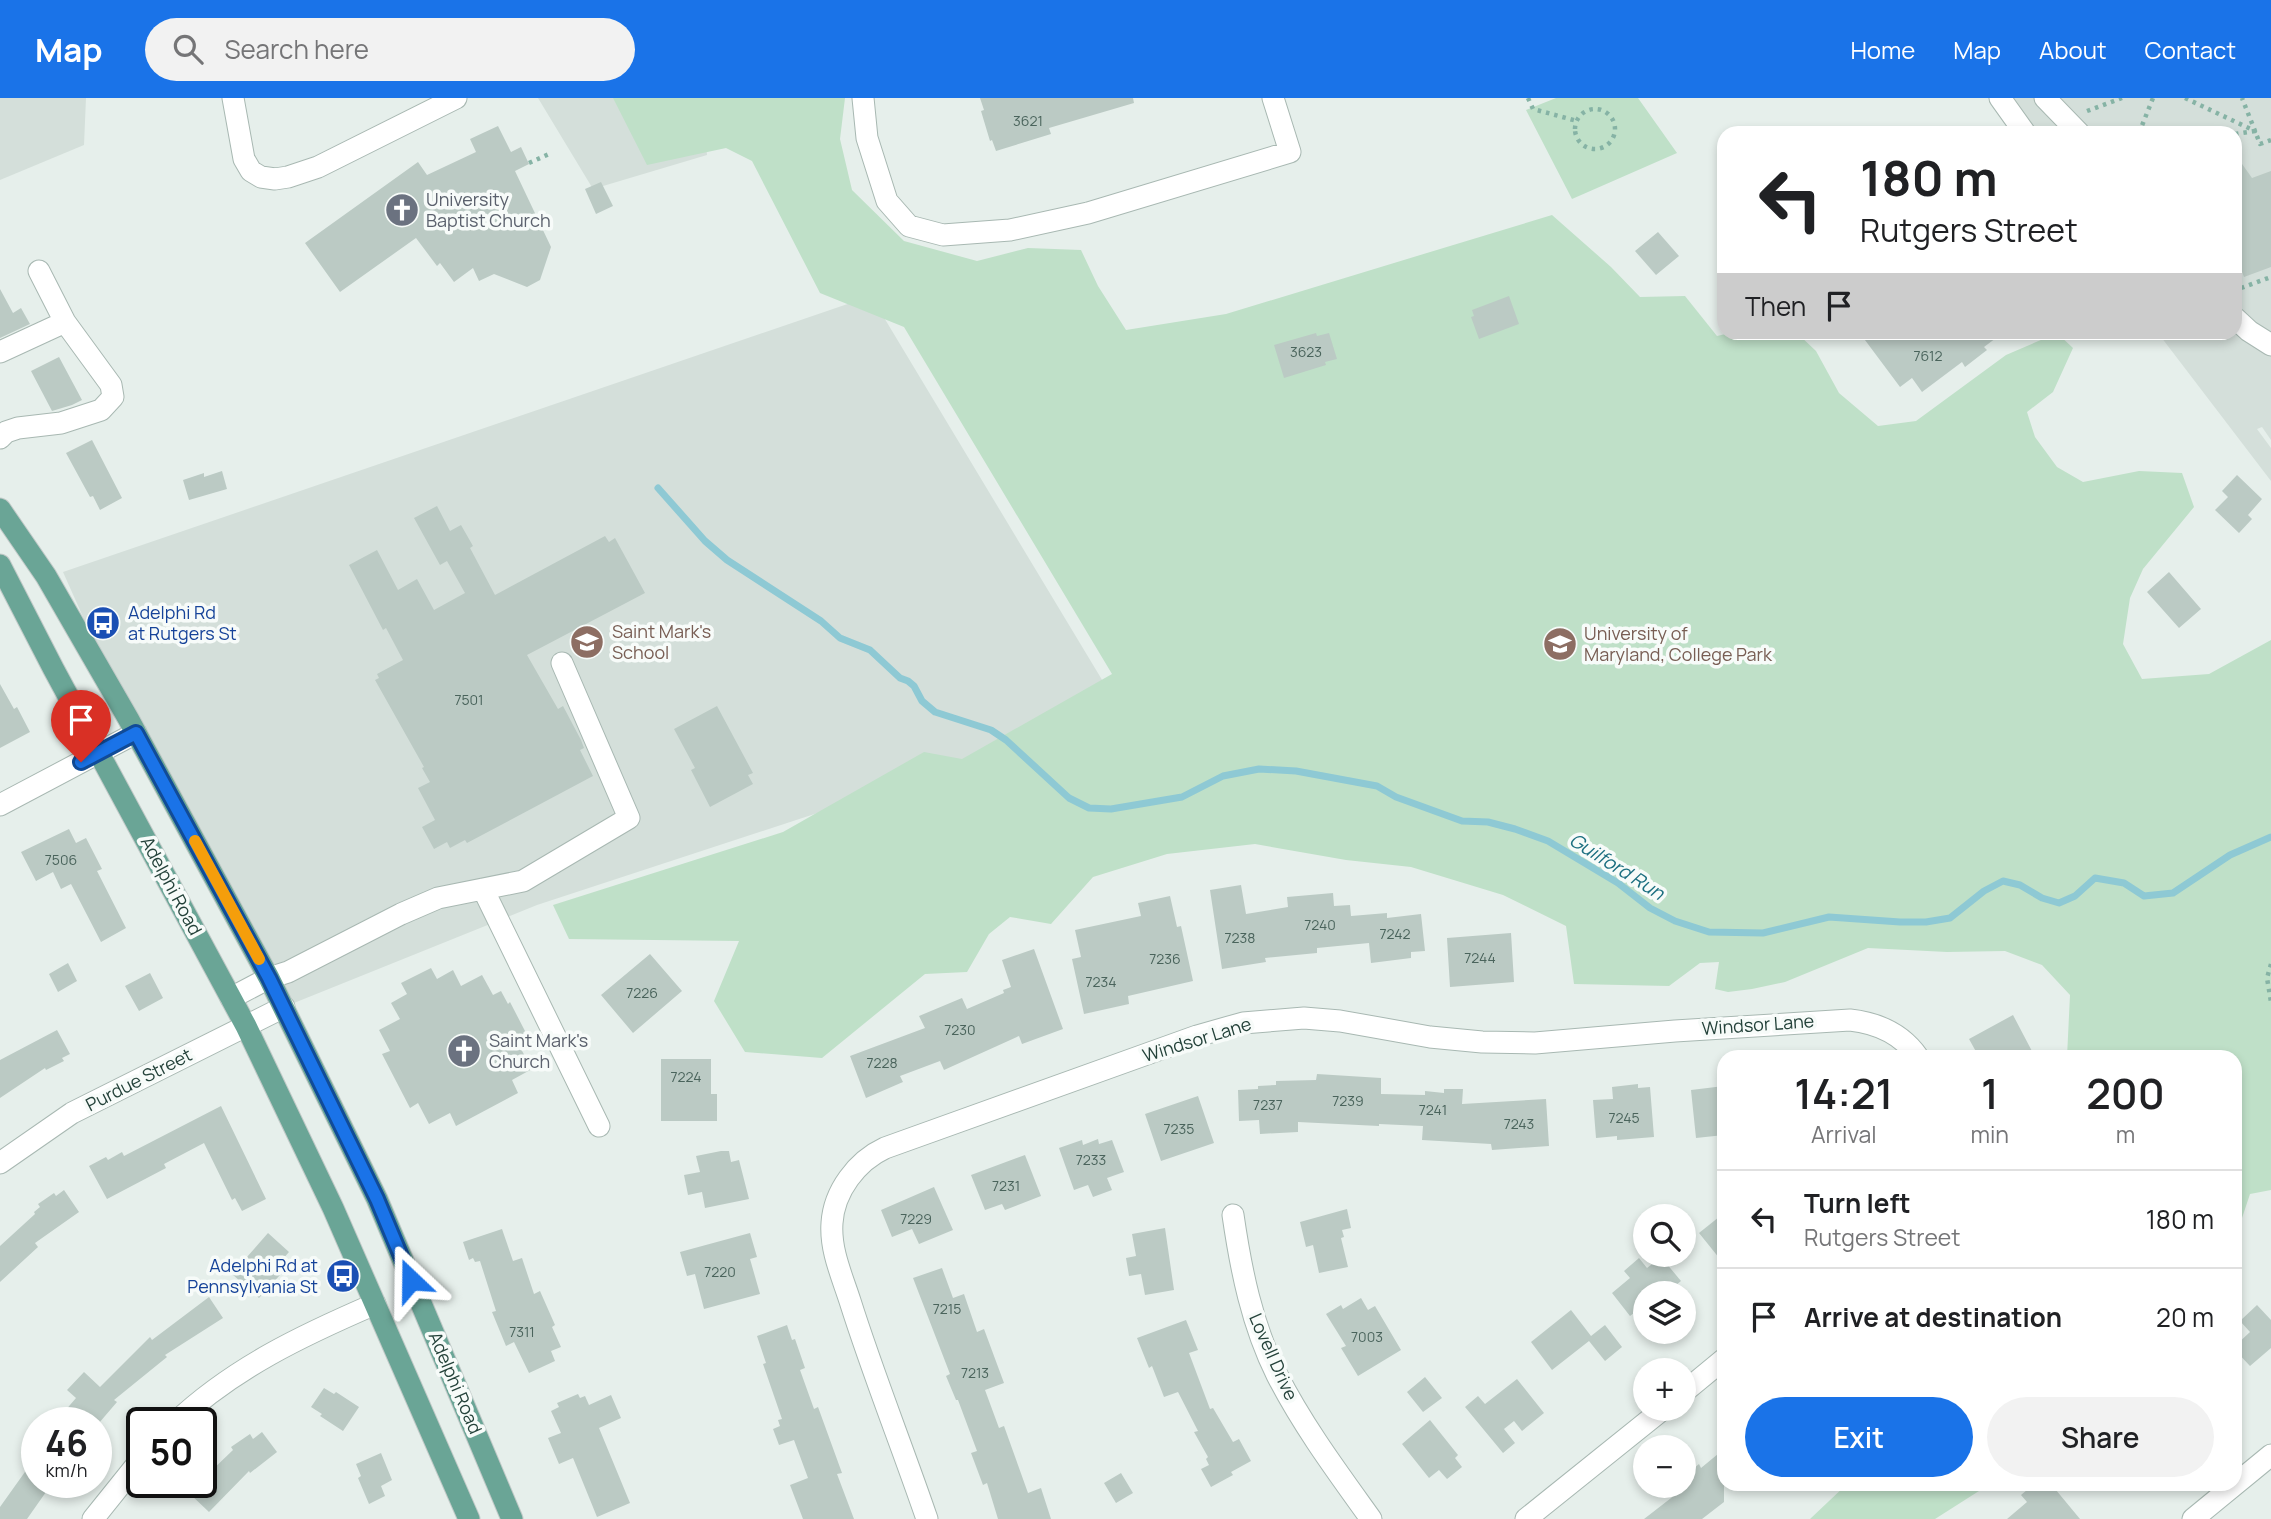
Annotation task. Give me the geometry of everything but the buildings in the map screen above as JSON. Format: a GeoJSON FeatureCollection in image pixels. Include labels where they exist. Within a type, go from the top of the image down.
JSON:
{"type":"FeatureCollection","features":[{"type":"Feature","properties":{"kind":"main road","name":"Adelphi Road"},"geometry":{"type":"LineString","coordinates":[[0,509],[46,576],[136,733],[284,1007],[377,1199],[512,1519]]}},
{"type":"Feature","properties":{"kind":"main road","name":"Adelphi Road"},"geometry":{"type":"LineString","coordinates":[[0,565],[246,1026],[333,1208],[468,1519]]}},
{"type":"Feature","properties":{"kind":"street"},"geometry":{"type":"LineString","coordinates":[[233,98],[244,159],[251,171],[261,177],[275,179],[318,167],[456,98]]}},
{"type":"Feature","properties":{"kind":"street"},"geometry":{"type":"LineString","coordinates":[[863,98],[867,138],[887,201],[909,226],[943,235],[1010,230],[1088,213],[1290,152],[1273,98]]}},
{"type":"Feature","properties":{"kind":"street"},"geometry":{"type":"LineString","coordinates":[[2000,98],[2020,126]]}},
{"type":"Feature","properties":{"kind":"street"},"geometry":{"type":"LineString","coordinates":[[2045,98],[2072,126]]}},
{"type":"Feature","properties":{"kind":"street"},"geometry":{"type":"LineString","coordinates":[[0,438],[6,432],[18,428],[61,423],[101,410],[113,397],[111,385],[65,322],[39,271]]}},
{"type":"Feature","properties":{"kind":"street"},"geometry":{"type":"LineString","coordinates":[[0,352],[65,322]]}},
{"type":"Feature","properties":{"kind":"street"},"geometry":{"type":"LineString","coordinates":[[2242,324],[2271,345]]}},
{"type":"Feature","properties":{"kind":"street"},"geometry":{"type":"LineString","coordinates":[[230,998],[438,898],[523,881],[629,818],[562,663]]}},
{"type":"Feature","properties":{"kind":"street"},"geometry":{"type":"LineString","coordinates":[[0,805],[136,733]]}},
{"type":"Feature","properties":{"kind":"street"},"geometry":{"type":"LineString","coordinates":[[483,889],[599,1126]]}},
{"type":"Feature","properties":{"kind":"street","name":"Purdue Street"},"geometry":{"type":"LineString","coordinates":[[0,1163],[72,1113],[284,1007]]}},
{"type":"Feature","properties":{"kind":"street","name":"Windsor Lane"},"geometry":{"type":"LineString","coordinates":[[927,1519],[855,1318],[831,1236],[835,1206],[849,1178],[867,1158],[885,1148],[1197,1036],[1243,1023],[1268,1020],[1323,1019],[1430,1037],[1508,1043],[1850,1020],[1888,1031],[1913,1050]]}},
{"type":"Feature","properties":{"kind":"street","name":"Lovell Drive"},"geometry":{"type":"LineString","coordinates":[[1233,1215],[1246,1287],[1260,1333],[1277,1374],[1315,1439],[1371,1519]]}},
{"type":"Feature","properties":{"kind":"street"},"geometry":{"type":"LineString","coordinates":[[192,1407],[273,1351],[375,1304]]}},
{"type":"Feature","properties":{"kind":"street"},"geometry":{"type":"LineString","coordinates":[[1696,1382],[1717,1365]]}},
{"type":"Feature","properties":{"kind":"street"},"geometry":{"type":"LineString","coordinates":[[1526,1519],[1648,1421]]}},
{"type":"Feature","properties":{"kind":"street"},"geometry":{"type":"LineString","coordinates":[[2242,1479],[2271,1455]]}},
{"type":"Feature","properties":{"kind":"street"},"geometry":{"type":"LineString","coordinates":[[93,1519],[126,1478]]}},
{"type":"Feature","properties":{"kind":"street"},"geometry":{"type":"LineString","coordinates":[[2193,1519],[2227,1491]]}},
{"type":"Feature","properties":{"kind":"path"},"geometry":{"type":"LineString","coordinates":[[1528,98],[1532,109],[1577,121]]}},
{"type":"Feature","properties":{"kind":"path"},"geometry":{"type":"LineString","coordinates":[[2086,111],[2122,98]]}},
{"type":"Feature","properties":{"kind":"path"},"geometry":{"type":"LineString","coordinates":[[2142,126],[2152,98]]}},
{"type":"Feature","properties":{"kind":"path"},"geometry":{"type":"LineString","coordinates":[[2185,98],[2255,131]]}},
{"type":"Feature","properties":{"kind":"path"},"geometry":{"type":"LineString","coordinates":[[2242,98],[2260,144],[2271,140]]}},
{"type":"Feature","properties":{"kind":"path"},"geometry":{"type":"LineString","coordinates":[[1588,110],[1604,111],[1614,123],[1613,138],[1601,148],[1586,148],[1576,136],[1577,121],[1581,114],[1588,110]]}},
{"type":"Feature","properties":{"kind":"path"},"geometry":{"type":"LineString","coordinates":[[2242,133],[2255,131]]}},
{"type":"Feature","properties":{"kind":"path"},"geometry":{"type":"LineString","coordinates":[[529,163],[549,154]]}},
{"type":"Feature","properties":{"kind":"path"},"geometry":{"type":"LineString","coordinates":[[2242,288],[2271,277]]}},
{"type":"Feature","properties":{"kind":"path"},"geometry":{"type":"LineString","coordinates":[[2271,964],[2267,978],[2271,1002]]}},
{"type":"Feature","properties":{"kind":"shaded area"},"geometry":{"type":"Polygon","coordinates":[[[0,98],[86,98],[84,145],[0,180],[0,98]]]}},
{"type":"Feature","properties":{"kind":"shaded area"},"geometry":{"type":"Polygon","coordinates":[[[538,98],[702,98],[707,155],[593,189],[538,98]]]}},
{"type":"Feature","properties":{"kind":"shaded area"},"geometry":{"type":"Polygon","coordinates":[[[2011,98],[2271,98],[2271,440],[2262,427],[2257,429],[2271,448],[2271,481],[2163,340],[2242,340],[2242,126],[2031,126],[2011,98]]]}},
{"type":"Feature","properties":{"kind":"shaded area","name":"Saint Mark's School"},"geometry":{"type":"Polygon","coordinates":[[[871,296],[1122,713],[537,905],[284,1007],[129,720],[63,572],[871,296]]]}},
{"type":"Feature","properties":{"kind":"green space"},"geometry":{"type":"Polygon","coordinates":[[[613,98],[845,98],[840,139],[852,190],[904,241],[977,261],[1028,248],[1081,250],[1098,286],[1126,330],[1226,314],[1552,215],[1611,267],[1640,297],[1685,296],[1717,336],[1717,340],[1804,340],[1816,351],[1839,393],[1878,426],[1916,421],[2006,355],[2041,340],[2064,340],[2073,348],[2053,392],[2027,412],[2035,437],[2057,467],[2083,482],[2139,471],[2182,473],[2194,507],[2143,569],[2130,598],[2123,644],[2142,679],[2209,674],[2271,640],[2271,1190],[2250,1194],[2242,1218],[2242,1050],[2067,1050],[2070,995],[2042,965],[2005,951],[1947,952],[1868,948],[1785,982],[1728,992],[1715,989],[1719,962],[1700,963],[1669,986],[1574,984],[1566,926],[1503,895],[1411,867],[1346,860],[1255,844],[1167,854],[1093,877],[1051,924],[1010,917],[989,934],[967,972],[925,974],[822,1058],[745,1052],[714,1001],[739,941],[569,939],[553,905],[783,832],[924,752],[962,759],[1112,674],[904,327],[820,293],[752,161],[726,148],[647,165],[613,98]]]}},
{"type":"Feature","properties":{"kind":"green space"},"geometry":{"type":"Polygon","coordinates":[[[1556,98],[1638,98],[1677,153],[1572,199],[1526,110],[1556,98]]]}},
{"type":"Feature","properties":{"kind":"green space"},"geometry":{"type":"Polygon","coordinates":[[[1840,1491],[1979,1491],[1935,1519],[1810,1519],[1840,1491]]]}},
{"type":"Feature","properties":{"kind":"waterway","name":"Guilford Run"},"geometry":{"type":"LineString","coordinates":[[658,488],[705,541],[727,560],[821,621],[840,638],[870,650],[900,678],[914,686],[922,701],[935,712],[991,730],[1006,740],[1069,798],[1089,808],[1111,809],[1182,797],[1223,776],[1259,769],[1296,771],[1377,786],[1396,797],[1462,821],[1488,822],[1548,841],[1618,883],[1650,908],[1675,921],[1709,932],[1763,933],[1829,917],[1900,922],[1950,918],[1984,891],[2003,881],[2020,885],[2042,898],[2059,903],[2075,896],[2095,878],[2124,883],[2144,896],[2173,893],[2230,855],[2271,837]]}},
{"type":"Feature","properties":{"kind":"slow traffic"},"geometry":{"type":"LineString","coordinates":[[195,841],[259,959]]}},
{"type":"Feature","properties":{"kind":"place","name":"University Baptist Church"},"geometry":{"type":"Point","coordinates":[402,210]}},
{"type":"Feature","properties":{"kind":"place","name":"Adelphi Rd at Rutgers St"},"geometry":{"type":"Point","coordinates":[103,623]}},
{"type":"Feature","properties":{"kind":"place","name":"Saint Mark's School"},"geometry":{"type":"Point","coordinates":[587,642]}},
{"type":"Feature","properties":{"kind":"place","name":"University of Maryland, College Park"},"geometry":{"type":"Point","coordinates":[1560,644]}},
{"type":"Feature","properties":{"kind":"place","name":"Saint Mark's Church"},"geometry":{"type":"Point","coordinates":[464,1051]}},
{"type":"Feature","properties":{"kind":"place","name":"Adelphi Rd at Pennsylvania St"},"geometry":{"type":"Point","coordinates":[343,1276]}},
{"type":"Feature","properties":{"kind":"route"},"geometry":{"type":"LineString","coordinates":[[81,762],[136,733],[269,978],[377,1199],[411,1280]]}}]}
